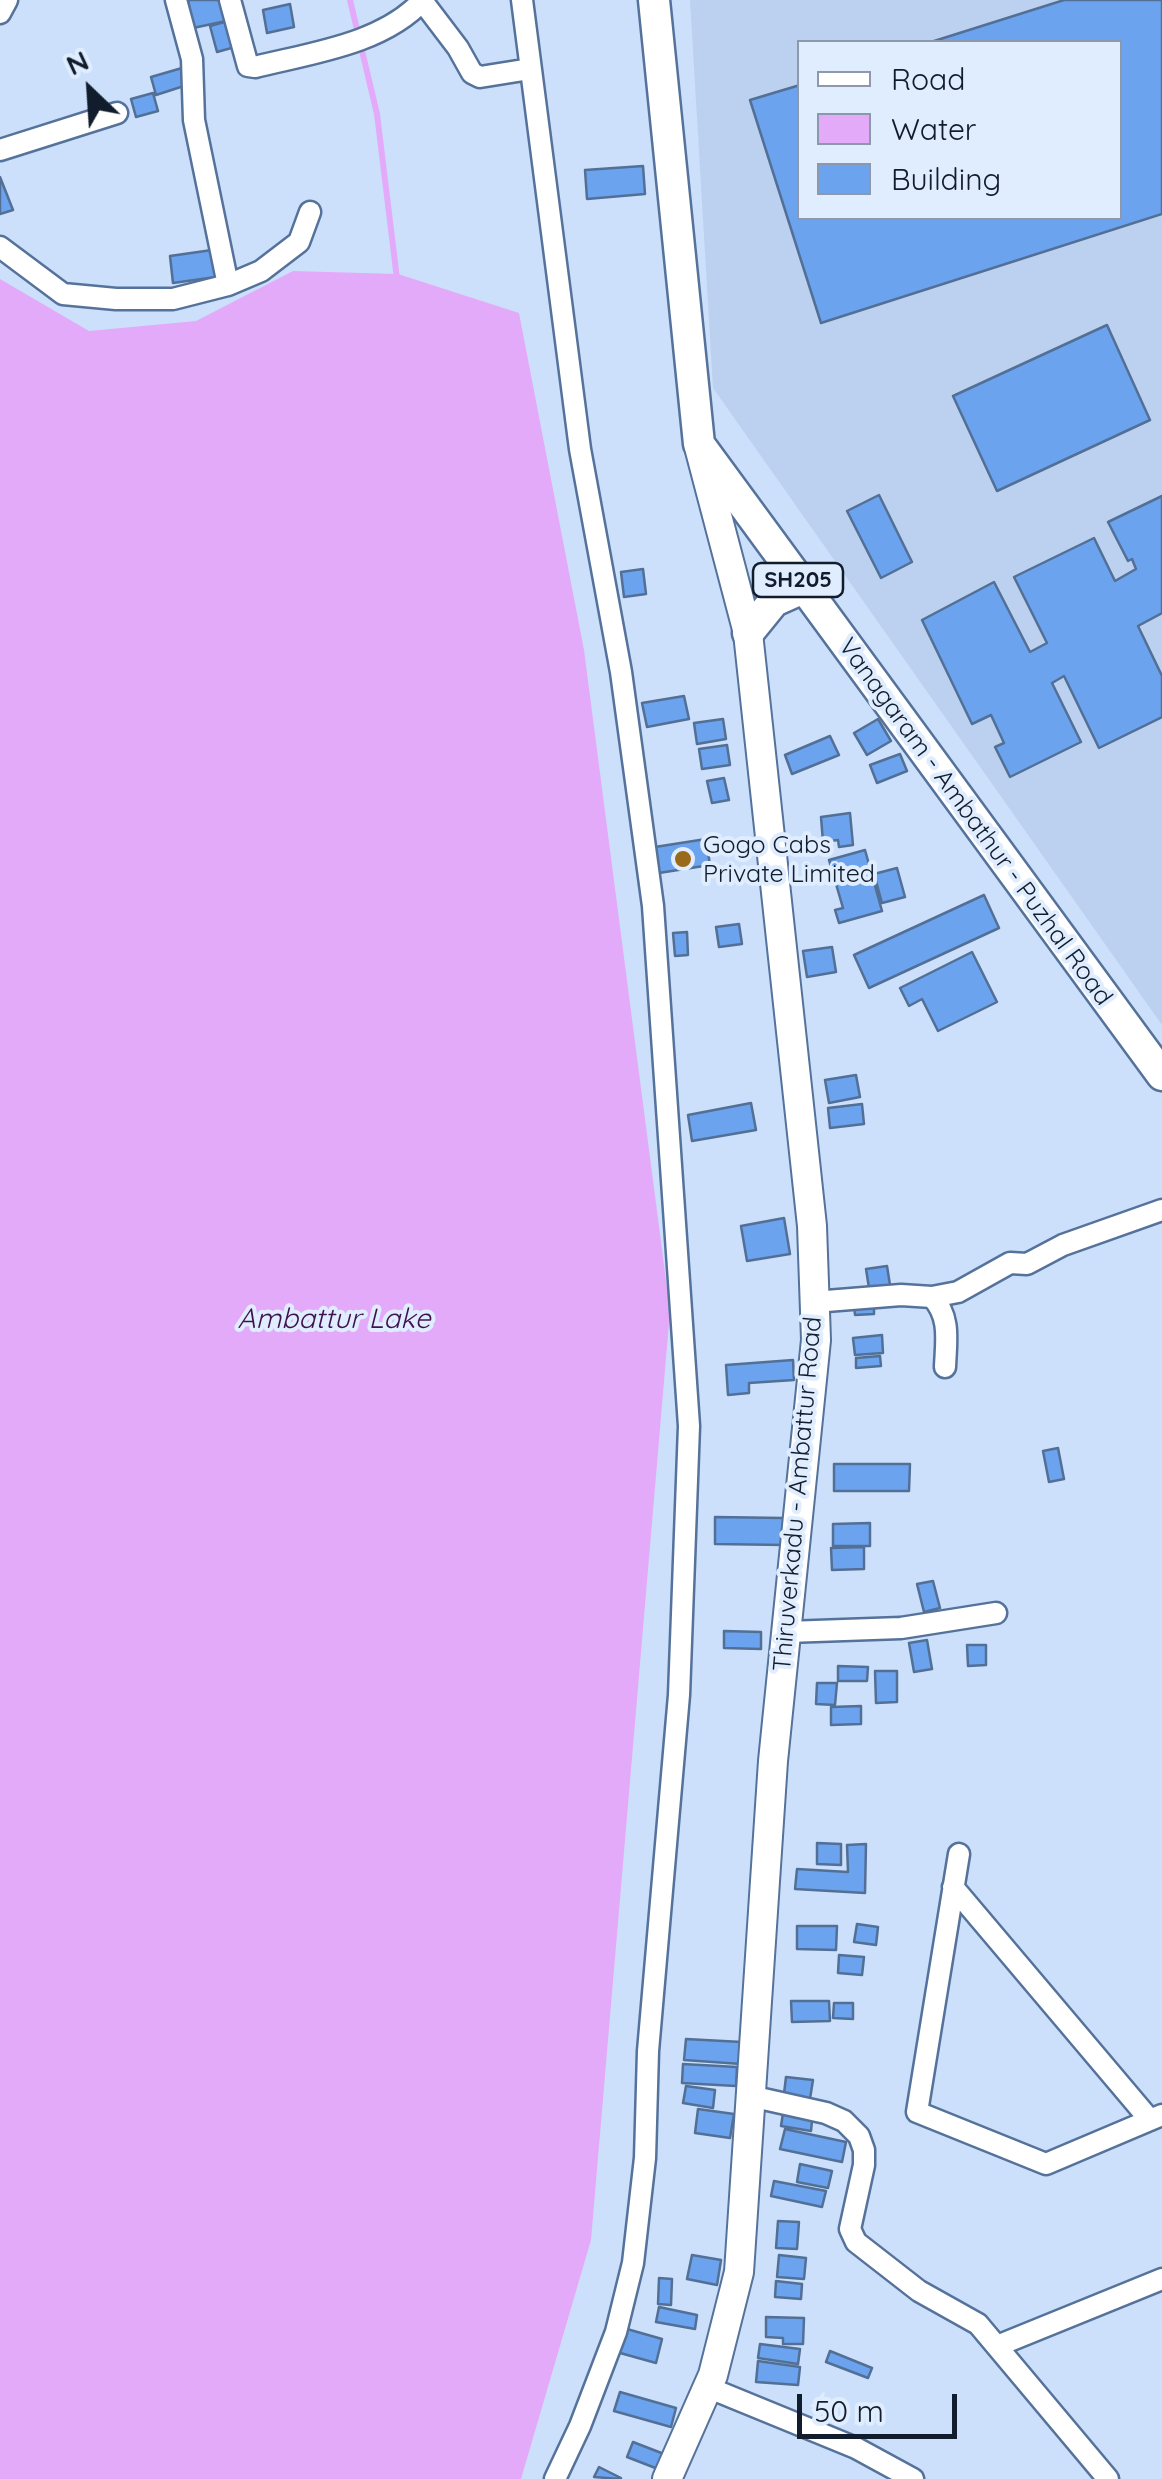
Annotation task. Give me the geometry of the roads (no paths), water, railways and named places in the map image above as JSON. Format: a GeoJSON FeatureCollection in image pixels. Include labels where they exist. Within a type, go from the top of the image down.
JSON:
{"type":"FeatureCollection","features":[{"type":"Feature","properties":{"kind":"main road"},"geometry":{"type":"LineString","coordinates":[[654,0],[699,444]]}},
{"type":"Feature","properties":{"kind":"main road","name":"Vanagaram - Ambathur - Puzhal Road"},"geometry":{"type":"LineString","coordinates":[[699,444],[1162,1075]]}},
{"type":"Feature","properties":{"kind":"main road","name":"Thiruverkadu - Ambattur Road"},"geometry":{"type":"LineString","coordinates":[[667,2479],[713,2376],[739,2272],[772,1762],[816,1340],[812,1226],[748,634],[699,444]]}},
{"type":"Feature","properties":{"kind":"main road"},"geometry":{"type":"LineString","coordinates":[[748,634],[774,600],[803,588]]}},
{"type":"Feature","properties":{"kind":"street"},"geometry":{"type":"LineString","coordinates":[[0,14],[7,0]]}},
{"type":"Feature","properties":{"kind":"street"},"geometry":{"type":"LineString","coordinates":[[176,0],[192,59],[194,120],[228,286]]}},
{"type":"Feature","properties":{"kind":"street"},"geometry":{"type":"LineString","coordinates":[[230,0],[248,66],[256,68],[384,30],[423,1],[472,73],[480,77],[530,70]]}},
{"type":"Feature","properties":{"kind":"street"},"geometry":{"type":"LineString","coordinates":[[522,0],[580,449],[621,672],[653,906],[688,1426],[679,1694],[648,2050],[645,2158],[633,2264],[616,2332],[555,2479]]}},
{"type":"Feature","properties":{"kind":"street"},"geometry":{"type":"LineString","coordinates":[[0,150],[117,113]]}},
{"type":"Feature","properties":{"kind":"street"},"geometry":{"type":"LineString","coordinates":[[0,247],[63,294],[172,299],[228,286],[261,271],[299,242],[310,212]]}},
{"type":"Feature","properties":{"kind":"street"},"geometry":{"type":"LineString","coordinates":[[814,1302],[901,1294],[932,1298],[958,1292],[1010,1263],[1027,1264],[1063,1245],[1162,1210]]}},
{"type":"Feature","properties":{"kind":"street"},"geometry":{"type":"LineString","coordinates":[[932,1298],[946,1322],[945,1366]]}},
{"type":"Feature","properties":{"kind":"street"},"geometry":{"type":"LineString","coordinates":[[787,1632],[901,1628],[996,1613]]}},
{"type":"Feature","properties":{"kind":"street"},"geometry":{"type":"LineString","coordinates":[[954,1886],[1156,2118],[1046,2164],[917,2112],[958,1854]]}},
{"type":"Feature","properties":{"kind":"street"},"geometry":{"type":"LineString","coordinates":[[750,2096],[826,2113],[844,2121],[859,2136],[864,2165],[850,2229],[856,2242],[919,2291],[978,2324],[1108,2479]]}},
{"type":"Feature","properties":{"kind":"street"},"geometry":{"type":"LineString","coordinates":[[997,2346],[1162,2279]]}},
{"type":"Feature","properties":{"kind":"street"},"geometry":{"type":"LineString","coordinates":[[707,2387],[856,2448],[913,2479]]}},
{"type":"Feature","properties":{"kind":"water","name":"Ambattur Lake"},"geometry":{"type":"Polygon","coordinates":[[[293,271],[398,274],[519,313],[584,650],[670,1311],[591,2240],[521,2479],[0,2479],[0,279],[89,331],[196,321],[293,271]]]}},
{"type":"Feature","properties":{"kind":"waterway"},"geometry":{"type":"LineString","coordinates":[[350,0],[377,114],[397,279]]}},
{"type":"Feature","properties":{"kind":"place","name":"Gogo Cabs Private Limited"},"geometry":{"type":"Point","coordinates":[683,859]}}]}
